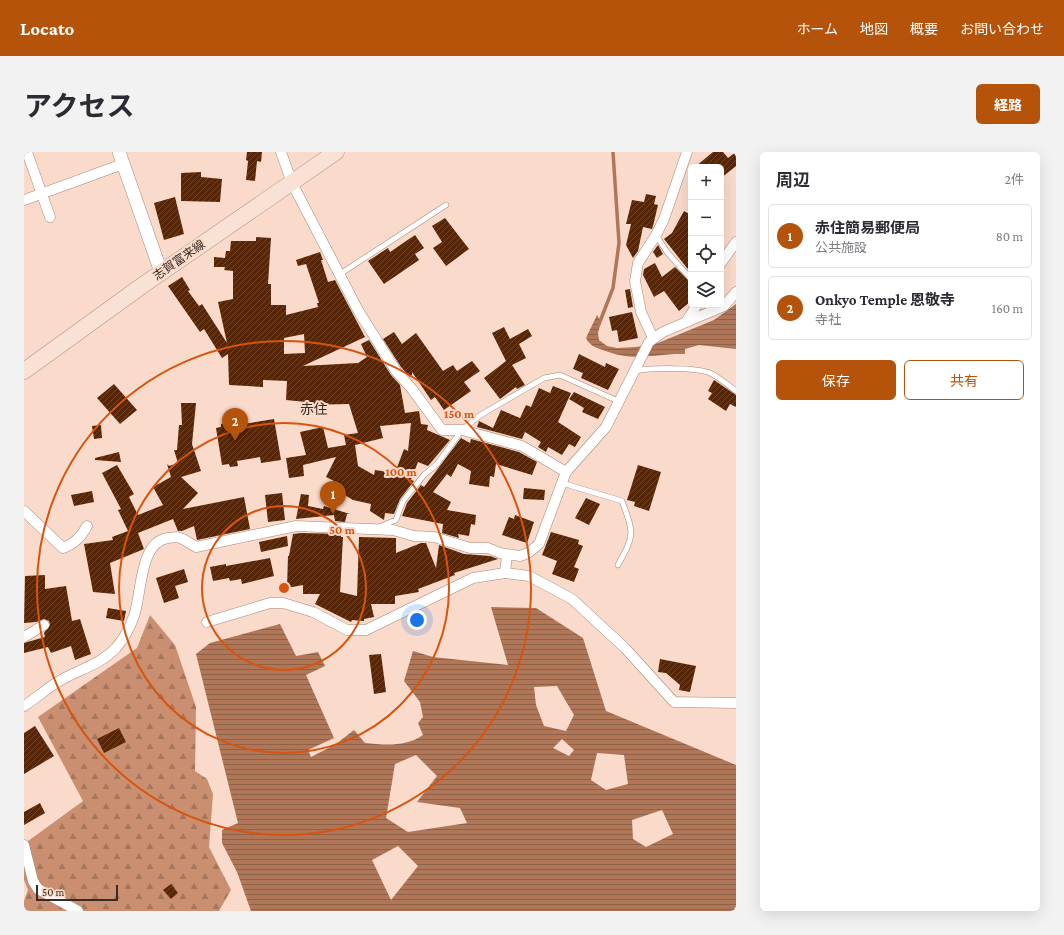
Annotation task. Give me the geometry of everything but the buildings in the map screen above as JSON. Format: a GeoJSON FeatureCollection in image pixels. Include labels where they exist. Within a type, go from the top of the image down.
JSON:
{"type":"FeatureCollection","features":[{"type":"Feature","properties":{"kind":"main road","name":"志賀富来線"},"geometry":{"type":"LineString","coordinates":[[24,371],[143,285],[336,152]]}},
{"type":"Feature","properties":{"kind":"street"},"geometry":{"type":"LineString","coordinates":[[28,152],[50,217]]}},
{"type":"Feature","properties":{"kind":"street"},"geometry":{"type":"LineString","coordinates":[[281,152],[292,183],[359,312],[396,371],[412,389],[442,430],[462,430],[522,446],[566,472]]}},
{"type":"Feature","properties":{"kind":"street"},"geometry":{"type":"LineString","coordinates":[[651,340],[641,312],[635,281],[638,263],[656,235],[664,219],[687,154],[697,152]]}},
{"type":"Feature","properties":{"kind":"street"},"geometry":{"type":"LineString","coordinates":[[24,200],[43,194],[121,158],[162,272]]}},
{"type":"Feature","properties":{"kind":"street"},"geometry":{"type":"LineString","coordinates":[[724,259],[736,242]]}},
{"type":"Feature","properties":{"kind":"street"},"geometry":{"type":"LineString","coordinates":[[24,706],[41,696],[57,683],[94,665],[116,648],[127,632],[134,616],[141,589],[146,557],[152,546],[162,539],[177,537],[196,547],[296,526],[363,529],[371,531],[393,530],[414,536],[434,537],[470,548],[488,548],[507,555],[520,556],[528,553],[539,544],[566,472],[606,428],[618,401],[651,340],[686,322],[724,306],[736,292]]}},
{"type":"Feature","properties":{"kind":"street"},"geometry":{"type":"LineString","coordinates":[[686,322],[694,308]]}},
{"type":"Feature","properties":{"kind":"street"},"geometry":{"type":"LineString","coordinates":[[24,511],[63,548],[69,546],[82,535],[87,526]]}},
{"type":"Feature","properties":{"kind":"street"},"geometry":{"type":"LineString","coordinates":[[505,573],[507,555]]}},
{"type":"Feature","properties":{"kind":"street"},"geometry":{"type":"LineString","coordinates":[[206,622],[270,603],[283,603],[313,612],[347,630],[366,630],[473,578],[505,573],[529,576],[572,599],[626,648],[674,702],[736,704]]}},
{"type":"Feature","properties":{"kind":"street"},"geometry":{"type":"LineString","coordinates":[[24,637],[44,626]]}},
{"type":"Feature","properties":{"kind":"street"},"geometry":{"type":"LineString","coordinates":[[24,845],[33,881],[38,889],[78,911]]}},
{"type":"Feature","properties":{"kind":"lane"},"geometry":{"type":"LineString","coordinates":[[340,274],[446,205]]}},
{"type":"Feature","properties":{"kind":"lane"},"geometry":{"type":"LineString","coordinates":[[656,235],[667,252],[688,276]]}},
{"type":"Feature","properties":{"kind":"lane"},"geometry":{"type":"LineString","coordinates":[[635,369],[700,371],[710,373],[736,391]]}},
{"type":"Feature","properties":{"kind":"lane"},"geometry":{"type":"LineString","coordinates":[[371,531],[396,520],[403,501],[424,474],[437,464],[462,430],[479,416],[544,378],[560,375],[618,401]]}},
{"type":"Feature","properties":{"kind":"lane"},"geometry":{"type":"LineString","coordinates":[[562,483],[622,501],[632,528],[632,535],[618,565]]}},
{"type":"Feature","properties":{"kind":"green space"},"geometry":{"type":"Polygon","coordinates":[[[150,615],[175,645],[196,707],[195,771],[207,779],[213,794],[209,847],[231,890],[219,911],[24,911],[24,901],[28,890],[24,880],[24,844],[83,801],[38,717],[137,648],[150,615]]]}},
{"type":"Feature","properties":{"kind":"shaded area"},"geometry":{"type":"Polygon","coordinates":[[[736,304],[736,349],[699,345],[685,349],[685,354],[635,357],[614,354],[598,348],[591,344],[586,338],[597,315],[601,322],[598,333],[599,340],[607,346],[617,348],[636,347],[658,343],[714,320],[736,304]]]}},
{"type":"Feature","properties":{"kind":"shaded area"},"geometry":{"type":"Polygon","coordinates":[[[491,607],[536,608],[583,638],[606,711],[736,765],[736,911],[251,911],[237,872],[222,843],[222,830],[238,823],[196,654],[210,643],[280,624],[296,656],[318,652],[325,666],[306,675],[334,738],[308,750],[311,757],[336,744],[354,730],[365,743],[395,744],[410,742],[423,735],[418,723],[423,717],[420,702],[404,681],[413,651],[433,657],[508,665],[491,607]],[[557,686],[534,687],[536,705],[544,726],[566,731],[574,715],[557,686]],[[562,739],[553,748],[569,756],[574,750],[562,739]],[[597,753],[591,780],[606,790],[628,784],[624,755],[597,753]],[[416,755],[395,764],[386,818],[408,832],[467,823],[460,808],[417,802],[437,776],[416,755]],[[662,810],[632,820],[633,839],[646,847],[673,834],[662,810]],[[398,846],[372,860],[391,900],[418,866],[398,846]]]}},
{"type":"Feature","properties":{"kind":"waterway"},"geometry":{"type":"LineString","coordinates":[[599,324],[613,288],[619,243],[613,152]]}},
{"type":"Feature","properties":{"kind":"place","name":"Onkyo Temple 恩敬寺"},"geometry":{"type":"Point","coordinates":[235,441]}},
{"type":"Feature","properties":{"kind":"place","name":"赤住簡易郵便局"},"geometry":{"type":"Point","coordinates":[333,514]}},
{"type":"Feature","properties":{"kind":"district","name":"赤住"},"geometry":{"type":"Point","coordinates":[314,409]}}]}
